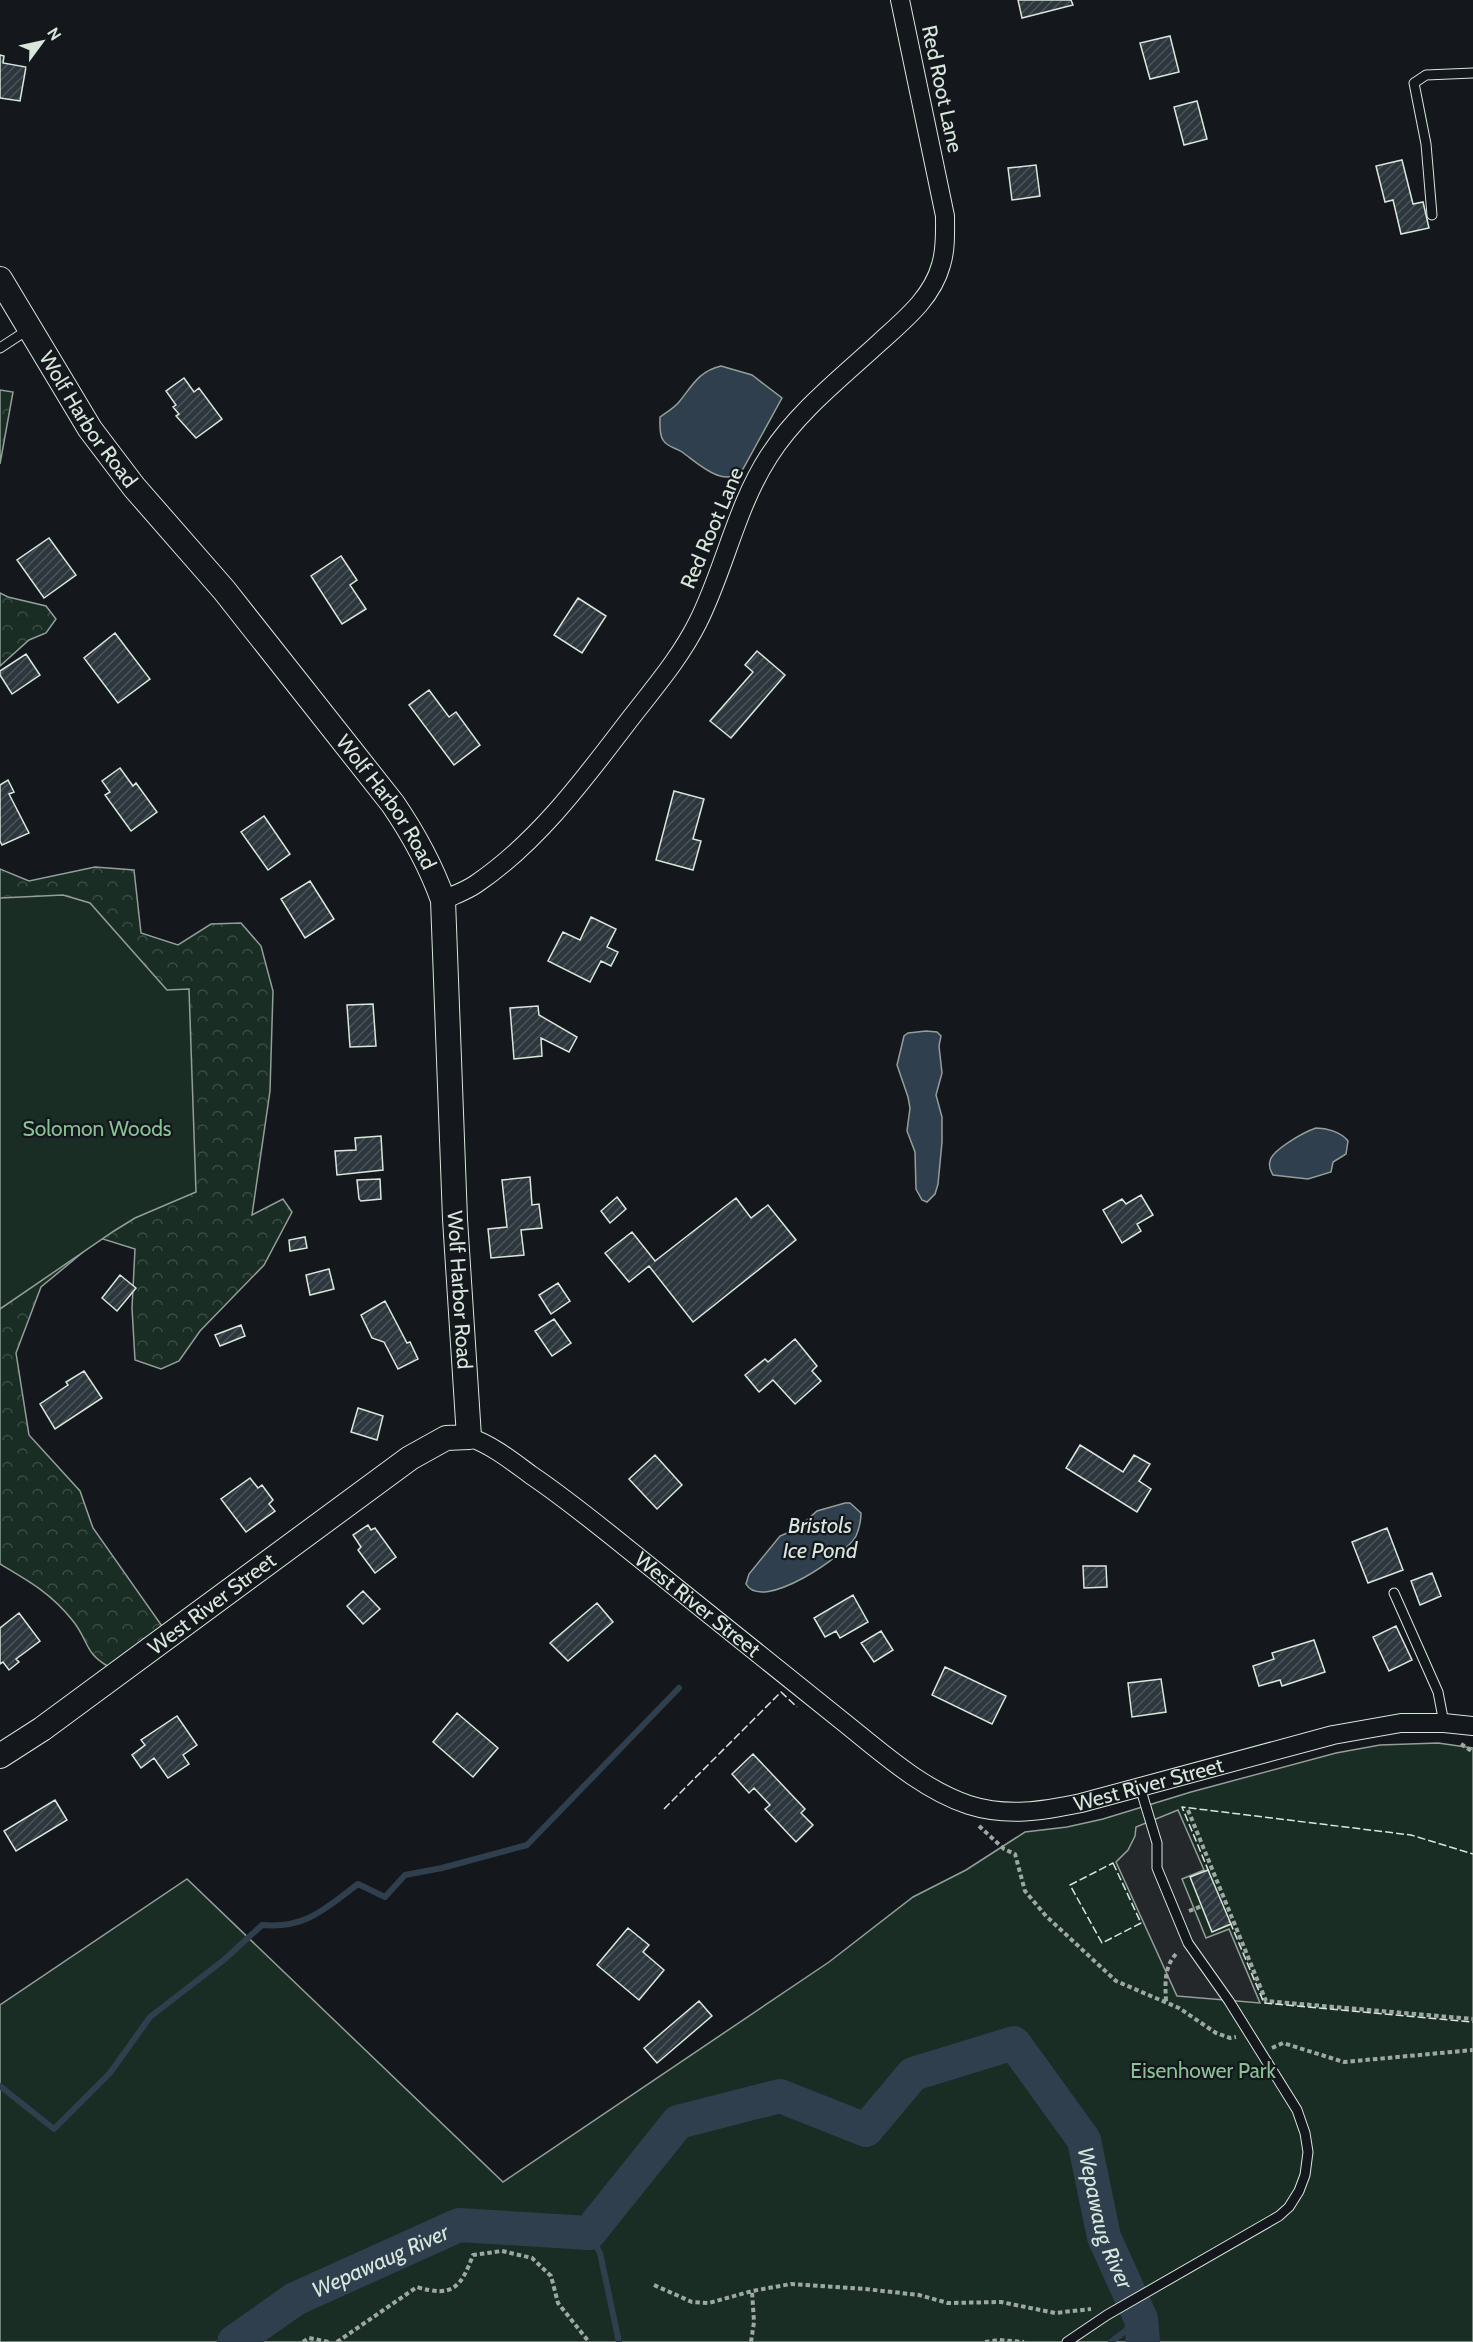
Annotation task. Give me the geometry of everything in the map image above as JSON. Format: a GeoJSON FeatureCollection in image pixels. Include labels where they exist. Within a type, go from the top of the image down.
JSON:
{"type":"FeatureCollection","features":[{"type":"Feature","properties":{"kind":"street","name":"Red Root Lane"},"geometry":{"type":"LineString","coordinates":[[444,900],[475,885],[498,867],[554,814],[587,775],[685,646],[699,620],[750,489],[770,454],[817,401],[915,310],[931,288],[941,266],[945,240],[945,216],[900,0]]}},
{"type":"Feature","properties":{"kind":"street","name":"Wolf Harbor Road"},"geometry":{"type":"LineString","coordinates":[[0,279],[31,327],[90,429],[134,487],[224,591],[393,804],[426,858],[444,900],[455,1219],[469,1437]]}},
{"type":"Feature","properties":{"kind":"street","name":"West River Street"},"geometry":{"type":"LineString","coordinates":[[0,1756],[42,1729],[410,1458],[446,1438],[469,1437],[484,1443],[562,1497],[922,1782],[947,1796],[987,1809],[1030,1812],[1081,1803],[1334,1735],[1401,1723],[1473,1726]]}},
{"type":"Feature","properties":{"kind":"lane"},"geometry":{"type":"LineString","coordinates":[[1432,215],[1426,144],[1414,82],[1426,75],[1473,73]]}},
{"type":"Feature","properties":{"kind":"lane"},"geometry":{"type":"LineString","coordinates":[[0,348],[31,327]]}},
{"type":"Feature","properties":{"kind":"lane"},"geometry":{"type":"LineString","coordinates":[[1394,1593],[1438,1692],[1444,1723]]}},
{"type":"Feature","properties":{"kind":"lane"},"geometry":{"type":"LineString","coordinates":[[1067,2342],[1122,2306],[1279,2216],[1299,2191],[1305,2175],[1308,2152],[1305,2133],[1297,2110],[1230,2001],[1188,1943],[1157,1868],[1157,1843],[1140,1787]]}},
{"type":"Feature","properties":{"kind":"path"},"geometry":{"type":"LineString","coordinates":[[1188,1810],[1266,2001],[1473,2019]]}},
{"type":"Feature","properties":{"kind":"path"},"geometry":{"type":"LineString","coordinates":[[972,1820],[1004,1849],[1015,1854],[1024,1891],[1046,1916],[1116,1981],[1166,2001],[1216,2033],[1230,2038],[1248,2033]]}},
{"type":"Feature","properties":{"kind":"path"},"geometry":{"type":"LineString","coordinates":[[1166,2001],[1165,1982],[1170,1960],[1188,1943]]}},
{"type":"Feature","properties":{"kind":"path"},"geometry":{"type":"LineString","coordinates":[[1260,2052],[1283,2043],[1344,2062],[1473,2050]]}},
{"type":"Feature","properties":{"kind":"path"},"geometry":{"type":"LineString","coordinates":[[337,2342],[417,2287],[435,2292],[454,2288],[464,2279],[473,2255],[502,2251],[532,2258],[551,2276],[558,2303],[589,2342]]}},
{"type":"Feature","properties":{"kind":"path"},"geometry":{"type":"LineString","coordinates":[[654,2285],[692,2302],[709,2303],[752,2291],[791,2284],[920,2295],[948,2303],[1001,2302],[1055,2313],[1093,2309],[1107,2315]]}},
{"type":"Feature","properties":{"kind":"path"},"geometry":{"type":"LineString","coordinates":[[751,2342],[754,2322],[752,2291]]}},
{"type":"Feature","properties":{"kind":"path"},"geometry":{"type":"LineString","coordinates":[[303,2342],[309,2338],[329,2342]]}},
{"type":"Feature","properties":{"kind":"path"},"geometry":{"type":"LineString","coordinates":[[985,2342],[999,2340],[1024,2342]]}},
{"type":"Feature","properties":{"kind":"green space"},"geometry":{"type":"Polygon","coordinates":[[[0,390],[13,392],[0,464],[0,390]]]}},
{"type":"Feature","properties":{"kind":"green space"},"geometry":{"type":"Polygon","coordinates":[[[0,593],[46,606],[56,619],[46,633],[29,640],[0,666],[0,593]]]}},
{"type":"Feature","properties":{"kind":"green space"},"geometry":{"type":"Polygon","coordinates":[[[95,867],[134,870],[141,933],[178,945],[211,924],[241,923],[261,946],[273,991],[270,1091],[252,1215],[283,1199],[292,1212],[264,1265],[200,1331],[179,1361],[161,1369],[135,1360],[132,1308],[135,1249],[100,1238],[41,1287],[16,1353],[29,1435],[80,1491],[93,1528],[162,1626],[109,1667],[95,1657],[78,1628],[57,1603],[30,1582],[0,1564],[0,869],[29,881],[95,867]]]}},
{"type":"Feature","properties":{"kind":"green space","name":"Solomon Woods"},"geometry":{"type":"Polygon","coordinates":[[[63,895],[90,903],[167,990],[189,989],[196,1192],[135,1218],[0,1309],[0,898],[63,895]]]}},
{"type":"Feature","properties":{"kind":"green space","name":"Eisenhower Park"},"geometry":{"type":"Polygon","coordinates":[[[1438,1743],[1473,1748],[1473,2342],[0,2342],[0,2005],[187,1879],[503,2182],[829,1962],[913,1897],[966,1870],[1025,1832],[1067,1827],[1103,1819],[1191,1792],[1336,1753],[1380,1745],[1438,1743]]]}},
{"type":"Feature","properties":{"kind":"shaded area"},"geometry":{"type":"Polygon","coordinates":[[[1178,1810],[1204,1870],[1182,1879],[1206,1938],[1229,1929],[1260,2003],[1177,1996],[1116,1862],[1128,1850],[1135,1836],[1136,1827],[1178,1810]]]}},
{"type":"Feature","properties":{"kind":"water"},"geometry":{"type":"Polygon","coordinates":[[[721,366],[752,375],[782,398],[743,469],[736,475],[728,477],[712,473],[667,444],[662,438],[660,429],[660,417],[677,404],[701,375],[721,366]]]}},
{"type":"Feature","properties":{"kind":"water"},"geometry":{"type":"Polygon","coordinates":[[[937,1032],[941,1036],[939,1046],[942,1073],[936,1095],[942,1117],[938,1184],[935,1194],[927,1202],[922,1200],[916,1189],[915,1152],[907,1131],[910,1108],[897,1065],[904,1036],[908,1033],[937,1032]]]}},
{"type":"Feature","properties":{"kind":"water"},"geometry":{"type":"Polygon","coordinates":[[[1316,1128],[1334,1131],[1348,1141],[1346,1154],[1333,1162],[1331,1172],[1308,1179],[1273,1175],[1269,1163],[1276,1152],[1297,1137],[1316,1128]]]}},
{"type":"Feature","properties":{"kind":"water","name":"Bristols Ice Pond"},"geometry":{"type":"Polygon","coordinates":[[[850,1503],[861,1513],[860,1522],[856,1536],[837,1556],[785,1587],[769,1591],[755,1591],[746,1584],[749,1574],[780,1536],[798,1528],[817,1511],[850,1503]]]}},
{"type":"Feature","properties":{"kind":"building"},"geometry":{"type":"Polygon","coordinates":[[[1018,0],[1071,0],[1073,5],[1022,18],[1018,0]]]}},
{"type":"Feature","properties":{"kind":"building"},"geometry":{"type":"Polygon","coordinates":[[[1170,36],[1179,72],[1150,79],[1140,43],[1170,36]]]}},
{"type":"Feature","properties":{"kind":"building"},"geometry":{"type":"Polygon","coordinates":[[[0,55],[4,56],[3,63],[26,67],[20,101],[0,98],[0,55]]]}},
{"type":"Feature","properties":{"kind":"building"},"geometry":{"type":"Polygon","coordinates":[[[1197,101],[1207,139],[1184,145],[1174,107],[1197,101]]]}},
{"type":"Feature","properties":{"kind":"building"},"geometry":{"type":"Polygon","coordinates":[[[1402,160],[1413,204],[1423,202],[1429,228],[1401,234],[1393,200],[1385,202],[1376,166],[1402,160]]]}},
{"type":"Feature","properties":{"kind":"building"},"geometry":{"type":"Polygon","coordinates":[[[1036,165],[1040,196],[1012,200],[1008,168],[1036,165]]]}},
{"type":"Feature","properties":{"kind":"building"},"geometry":{"type":"Polygon","coordinates":[[[184,378],[194,392],[199,388],[222,419],[196,438],[176,416],[179,414],[173,407],[176,405],[166,391],[184,378]]]}},
{"type":"Feature","properties":{"kind":"building"},"geometry":{"type":"Polygon","coordinates":[[[49,538],[76,575],[44,598],[17,560],[49,538]]]}},
{"type":"Feature","properties":{"kind":"building"},"geometry":{"type":"Polygon","coordinates":[[[341,556],[357,580],[350,585],[366,609],[342,624],[311,576],[341,556]]]}},
{"type":"Feature","properties":{"kind":"building"},"geometry":{"type":"Polygon","coordinates":[[[578,598],[606,616],[582,653],[554,635],[578,598]]]}},
{"type":"Feature","properties":{"kind":"building"},"geometry":{"type":"Polygon","coordinates":[[[115,633],[150,679],[118,703],[84,658],[115,633]]]}},
{"type":"Feature","properties":{"kind":"building"},"geometry":{"type":"Polygon","coordinates":[[[757,651],[785,675],[731,738],[710,721],[753,672],[745,665],[757,651]]]}},
{"type":"Feature","properties":{"kind":"building"},"geometry":{"type":"Polygon","coordinates":[[[26,654],[40,675],[12,694],[0,675],[0,671],[26,654]]]}},
{"type":"Feature","properties":{"kind":"building"},"geometry":{"type":"Polygon","coordinates":[[[429,690],[449,717],[456,712],[480,745],[454,765],[409,705],[429,690]]]}},
{"type":"Feature","properties":{"kind":"building"},"geometry":{"type":"Polygon","coordinates":[[[120,768],[133,786],[136,783],[157,812],[131,831],[105,795],[110,792],[102,781],[120,768]]]}},
{"type":"Feature","properties":{"kind":"building"},"geometry":{"type":"Polygon","coordinates":[[[8,780],[14,792],[9,794],[29,833],[2,845],[0,841],[0,785],[8,780]]]}},
{"type":"Feature","properties":{"kind":"building"},"geometry":{"type":"Polygon","coordinates":[[[674,791],[704,799],[693,839],[701,841],[693,870],[656,860],[674,791]]]}},
{"type":"Feature","properties":{"kind":"building"},"geometry":{"type":"Polygon","coordinates":[[[264,816],[290,854],[268,870],[241,832],[264,816]]]}},
{"type":"Feature","properties":{"kind":"building"},"geometry":{"type":"Polygon","coordinates":[[[310,881],[334,919],[305,938],[281,899],[310,881]]]}},
{"type":"Feature","properties":{"kind":"building"},"geometry":{"type":"Polygon","coordinates":[[[591,917],[616,929],[607,947],[618,952],[611,966],[601,961],[590,982],[548,961],[563,932],[580,940],[591,917]]]}},
{"type":"Feature","properties":{"kind":"building"},"geometry":{"type":"Polygon","coordinates":[[[373,1004],[376,1046],[350,1047],[347,1005],[373,1004]]]}},
{"type":"Feature","properties":{"kind":"building"},"geometry":{"type":"Polygon","coordinates":[[[538,1006],[539,1015],[577,1037],[569,1052],[541,1038],[542,1056],[514,1059],[510,1008],[538,1006]]]}},
{"type":"Feature","properties":{"kind":"building"},"geometry":{"type":"Polygon","coordinates":[[[381,1136],[383,1170],[337,1175],[335,1151],[356,1150],[355,1138],[381,1136]]]}},
{"type":"Feature","properties":{"kind":"building"},"geometry":{"type":"Polygon","coordinates":[[[530,1177],[532,1205],[539,1204],[542,1228],[521,1230],[524,1255],[491,1258],[488,1229],[507,1227],[502,1180],[530,1177]]]}},
{"type":"Feature","properties":{"kind":"building"},"geometry":{"type":"Polygon","coordinates":[[[380,1179],[381,1199],[361,1201],[357,1180],[380,1179]]]}},
{"type":"Feature","properties":{"kind":"building"},"geometry":{"type":"Polygon","coordinates":[[[1141,1195],[1153,1215],[1137,1224],[1141,1231],[1122,1243],[1103,1210],[1122,1199],[1126,1204],[1141,1195]]]}},
{"type":"Feature","properties":{"kind":"building"},"geometry":{"type":"Polygon","coordinates":[[[617,1197],[626,1209],[610,1223],[601,1211],[617,1197]]]}},
{"type":"Feature","properties":{"kind":"building"},"geometry":{"type":"Polygon","coordinates":[[[736,1198],[751,1218],[768,1205],[796,1240],[693,1322],[649,1266],[629,1282],[605,1253],[632,1232],[655,1261],[736,1198]]]}},
{"type":"Feature","properties":{"kind":"building"},"geometry":{"type":"Polygon","coordinates":[[[305,1237],[307,1248],[290,1251],[289,1240],[305,1237]]]}},
{"type":"Feature","properties":{"kind":"building"},"geometry":{"type":"Polygon","coordinates":[[[329,1269],[334,1289],[310,1295],[306,1275],[329,1269]]]}},
{"type":"Feature","properties":{"kind":"building"},"geometry":{"type":"Polygon","coordinates":[[[120,1275],[136,1288],[117,1311],[102,1298],[120,1275]]]}},
{"type":"Feature","properties":{"kind":"building"},"geometry":{"type":"Polygon","coordinates":[[[558,1283],[570,1301],[551,1314],[539,1295],[558,1283]]]}},
{"type":"Feature","properties":{"kind":"building"},"geometry":{"type":"Polygon","coordinates":[[[385,1301],[418,1359],[398,1369],[384,1342],[372,1338],[361,1315],[385,1301]]]}},
{"type":"Feature","properties":{"kind":"building"},"geometry":{"type":"Polygon","coordinates":[[[554,1319],[571,1343],[552,1356],[535,1331],[554,1319]]]}},
{"type":"Feature","properties":{"kind":"building"},"geometry":{"type":"Polygon","coordinates":[[[241,1325],[245,1336],[220,1346],[215,1335],[241,1325]]]}},
{"type":"Feature","properties":{"kind":"building"},"geometry":{"type":"Polygon","coordinates":[[[795,1339],[817,1366],[812,1371],[821,1381],[795,1404],[773,1380],[759,1392],[745,1375],[765,1359],[768,1362],[795,1339]]]}},
{"type":"Feature","properties":{"kind":"building"},"geometry":{"type":"Polygon","coordinates":[[[84,1371],[102,1398],[55,1429],[40,1404],[68,1385],[66,1382],[84,1371]]]}},
{"type":"Feature","properties":{"kind":"building"},"geometry":{"type":"Polygon","coordinates":[[[358,1408],[383,1416],[377,1440],[351,1432],[358,1408]]]}},
{"type":"Feature","properties":{"kind":"building"},"geometry":{"type":"Polygon","coordinates":[[[1080,1445],[1123,1472],[1134,1455],[1150,1464],[1139,1481],[1151,1489],[1137,1512],[1066,1468],[1080,1445]]]}},
{"type":"Feature","properties":{"kind":"building"},"geometry":{"type":"Polygon","coordinates":[[[655,1455],[682,1485],[657,1509],[629,1479],[655,1455]]]}},
{"type":"Feature","properties":{"kind":"building"},"geometry":{"type":"Polygon","coordinates":[[[250,1478],[258,1488],[262,1485],[273,1500],[269,1504],[275,1511],[246,1532],[221,1499],[250,1478]]]}},
{"type":"Feature","properties":{"kind":"building"},"geometry":{"type":"Polygon","coordinates":[[[368,1525],[371,1530],[375,1528],[396,1557],[375,1573],[358,1550],[361,1547],[353,1535],[368,1525]]]}},
{"type":"Feature","properties":{"kind":"building"},"geometry":{"type":"Polygon","coordinates":[[[1387,1528],[1403,1570],[1368,1583],[1352,1542],[1387,1528]]]}},
{"type":"Feature","properties":{"kind":"building"},"geometry":{"type":"Polygon","coordinates":[[[1083,1566],[1106,1566],[1107,1587],[1084,1588],[1083,1566]]]}},
{"type":"Feature","properties":{"kind":"building"},"geometry":{"type":"Polygon","coordinates":[[[1432,1573],[1441,1596],[1420,1605],[1411,1581],[1432,1573]]]}},
{"type":"Feature","properties":{"kind":"building"},"geometry":{"type":"Polygon","coordinates":[[[363,1591],[380,1609],[363,1624],[347,1606],[363,1591]]]}},
{"type":"Feature","properties":{"kind":"building"},"geometry":{"type":"Polygon","coordinates":[[[853,1595],[868,1622],[840,1638],[836,1631],[825,1637],[814,1618],[853,1595]]]}},
{"type":"Feature","properties":{"kind":"building"},"geometry":{"type":"Polygon","coordinates":[[[597,1603],[613,1622],[568,1661],[550,1643],[597,1603]]]}},
{"type":"Feature","properties":{"kind":"building"},"geometry":{"type":"Polygon","coordinates":[[[19,1613],[40,1641],[16,1659],[19,1662],[9,1670],[3,1662],[0,1664],[0,1628],[19,1613]]]}},
{"type":"Feature","properties":{"kind":"building"},"geometry":{"type":"Polygon","coordinates":[[[1396,1626],[1412,1660],[1389,1671],[1373,1637],[1396,1626]]]}},
{"type":"Feature","properties":{"kind":"building"},"geometry":{"type":"Polygon","coordinates":[[[881,1631],[893,1650],[874,1662],[861,1643],[881,1631]]]}},
{"type":"Feature","properties":{"kind":"building"},"geometry":{"type":"Polygon","coordinates":[[[1314,1640],[1325,1672],[1282,1686],[1280,1680],[1259,1686],[1253,1666],[1274,1659],[1272,1653],[1314,1640]]]}},
{"type":"Feature","properties":{"kind":"building"},"geometry":{"type":"Polygon","coordinates":[[[945,1667],[1006,1696],[992,1724],[932,1695],[945,1667]]]}},
{"type":"Feature","properties":{"kind":"building"},"geometry":{"type":"Polygon","coordinates":[[[1161,1679],[1166,1712],[1132,1717],[1128,1683],[1161,1679]]]}},
{"type":"Feature","properties":{"kind":"building"},"geometry":{"type":"Polygon","coordinates":[[[457,1713],[498,1748],[473,1777],[433,1742],[457,1713]]]}},
{"type":"Feature","properties":{"kind":"building"},"geometry":{"type":"Polygon","coordinates":[[[177,1716],[197,1745],[183,1755],[189,1764],[168,1778],[154,1758],[141,1768],[132,1755],[145,1745],[141,1740],[177,1716]]]}},
{"type":"Feature","properties":{"kind":"building"},"geometry":{"type":"Polygon","coordinates":[[[753,1754],[805,1809],[801,1813],[813,1825],[796,1842],[765,1809],[770,1805],[754,1788],[749,1793],[732,1774],[753,1754]]]}},
{"type":"Feature","properties":{"kind":"building"},"geometry":{"type":"Polygon","coordinates":[[[55,1800],[67,1820],[16,1851],[4,1831],[55,1800]]]}},
{"type":"Feature","properties":{"kind":"building"},"geometry":{"type":"Polygon","coordinates":[[[1208,1870],[1231,1924],[1212,1932],[1190,1877],[1208,1870]]]}},
{"type":"Feature","properties":{"kind":"building"},"geometry":{"type":"Polygon","coordinates":[[[628,1928],[649,1945],[643,1952],[664,1970],[639,2000],[597,1965],[628,1928]]]}},
{"type":"Feature","properties":{"kind":"building"},"geometry":{"type":"Polygon","coordinates":[[[699,2001],[712,2016],[657,2063],[644,2048],[699,2001]]]}},
{"type":"Feature","properties":{"kind":"waterway"},"geometry":{"type":"LineString","coordinates":[[0,2086],[54,2129],[110,2073],[150,2017],[225,1959],[262,1925],[290,1924],[303,1920],[324,1909],[358,1884],[385,1897],[405,1875],[442,1868],[527,1845],[679,1688]]}},
{"type":"Feature","properties":{"kind":"waterway","name":"Wepawaug River"},"geometry":{"type":"LineString","coordinates":[[234,2342],[295,2299],[459,2225],[589,2233],[678,2122],[780,2096],[866,2130],[913,2074],[1014,2043],[1084,2140],[1104,2237],[1141,2319],[1143,2342]]}},
{"type":"Feature","properties":{"kind":"waterway"},"geometry":{"type":"LineString","coordinates":[[589,2233],[600,2253],[619,2342]]}},
{"type":"Feature","properties":{"kind":"waterway"},"geometry":{"type":"LineString","coordinates":[[1111,2342],[1141,2319]]}},
{"type":"Feature","properties":{"kind":"fence"},"geometry":{"type":"LineString","coordinates":[[664,1809],[781,1692],[797,1707]]}},
{"type":"Feature","properties":{"kind":"fence"},"geometry":{"type":"LineString","coordinates":[[1209,1872],[1182,1807],[1411,1835],[1473,1854]]}},
{"type":"Feature","properties":{"kind":"fence"},"geometry":{"type":"LineString","coordinates":[[1113,1863],[1141,1923],[1102,1943],[1070,1885],[1113,1863]]}},
{"type":"Feature","properties":{"kind":"fence"},"geometry":{"type":"LineString","coordinates":[[1230,1922],[1264,2003],[1473,2022]]}}]}
